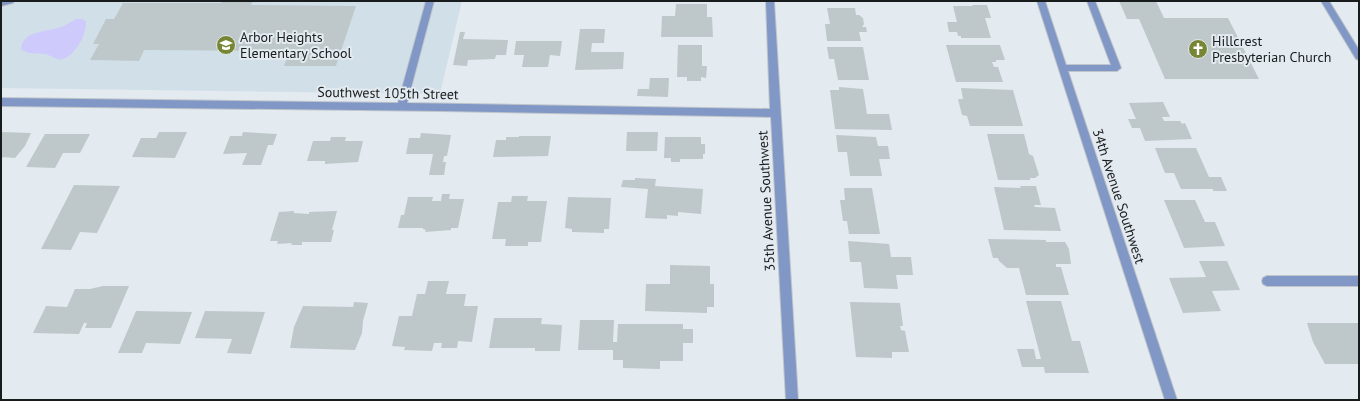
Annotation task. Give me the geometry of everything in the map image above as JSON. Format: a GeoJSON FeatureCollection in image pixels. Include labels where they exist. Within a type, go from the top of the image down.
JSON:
{"type":"FeatureCollection","features":[{"type":"Feature","properties":{"kind":"street"},"geometry":{"type":"LineString","coordinates":[[1,3],[10,1]]}},
{"type":"Feature","properties":{"kind":"street"},"geometry":{"type":"LineString","coordinates":[[401,107],[430,1]]}},
{"type":"Feature","properties":{"kind":"street","name":"35th Avenue Southwest"},"geometry":{"type":"LineString","coordinates":[[770,1],[792,400]]}},
{"type":"Feature","properties":{"kind":"street","name":"34th Avenue Southwest"},"geometry":{"type":"LineString","coordinates":[[1041,1],[1171,400]]}},
{"type":"Feature","properties":{"kind":"street"},"geometry":{"type":"LineString","coordinates":[[1063,68],[1117,68],[1091,1]]}},
{"type":"Feature","properties":{"kind":"street"},"geometry":{"type":"LineString","coordinates":[[1325,1],[1359,57]]}},
{"type":"Feature","properties":{"kind":"street","name":"Southwest 105th Street"},"geometry":{"type":"LineString","coordinates":[[1,102],[775,113]]}},
{"type":"Feature","properties":{"kind":"street"},"geometry":{"type":"LineString","coordinates":[[1267,281],[1359,282]]}},
{"type":"Feature","properties":{"kind":"shaded area","name":"Arbor Heights Elementary School"},"geometry":{"type":"Polygon","coordinates":[[[1,1],[462,1],[440,94],[1,88],[1,1]]]}},
{"type":"Feature","properties":{"kind":"shaded area"},"geometry":{"type":"Polygon","coordinates":[[[76,19],[86,21],[85,31],[80,43],[68,57],[58,59],[45,54],[29,53],[21,49],[22,43],[25,39],[35,33],[65,26],[76,19]]]}},
{"type":"Feature","properties":{"kind":"building"},"geometry":{"type":"Polygon","coordinates":[[[222,1],[253,1],[251,5],[356,6],[336,66],[284,66],[289,51],[144,50],[139,61],[90,60],[99,44],[93,44],[106,19],[114,19],[123,3],[221,3],[222,1]]]}},
{"type":"Feature","properties":{"kind":"building","name":"Hillcrest Presbyterian Church"},"geometry":{"type":"Polygon","coordinates":[[[1119,1],[1156,1],[1164,18],[1228,18],[1259,79],[1165,79],[1139,19],[1127,19],[1119,1]]]}},
{"type":"Feature","properties":{"kind":"building"},"geometry":{"type":"Polygon","coordinates":[[[676,4],[707,4],[707,17],[712,17],[713,37],[661,37],[662,16],[675,16],[676,4]]]}},
{"type":"Feature","properties":{"kind":"building"},"geometry":{"type":"Polygon","coordinates":[[[972,5],[987,5],[991,18],[985,18],[991,38],[961,38],[961,36],[958,36],[957,32],[949,32],[947,22],[957,22],[953,6],[973,6],[972,5]]]}},
{"type":"Feature","properties":{"kind":"building"},"geometry":{"type":"Polygon","coordinates":[[[827,8],[855,8],[856,15],[863,18],[864,24],[862,27],[866,27],[867,32],[859,32],[861,41],[827,41],[825,24],[830,24],[827,8]]]}},
{"type":"Feature","properties":{"kind":"building"},"geometry":{"type":"Polygon","coordinates":[[[580,29],[605,29],[604,43],[592,43],[591,52],[624,52],[623,69],[575,70],[580,29]]]}},
{"type":"Feature","properties":{"kind":"building"},"geometry":{"type":"Polygon","coordinates":[[[460,32],[465,32],[463,39],[508,40],[506,55],[496,55],[495,59],[468,60],[467,66],[453,65],[460,32]]]}},
{"type":"Feature","properties":{"kind":"building"},"geometry":{"type":"Polygon","coordinates":[[[516,41],[562,41],[560,56],[550,55],[548,67],[522,67],[524,55],[514,55],[516,41]]]}},
{"type":"Feature","properties":{"kind":"building"},"geometry":{"type":"Polygon","coordinates":[[[678,45],[702,45],[702,66],[707,66],[706,78],[701,77],[701,81],[687,81],[687,77],[677,77],[678,45]]]}},
{"type":"Feature","properties":{"kind":"building"},"geometry":{"type":"Polygon","coordinates":[[[946,45],[1000,45],[1005,60],[996,60],[996,62],[992,62],[994,67],[998,67],[1003,82],[956,82],[946,45]]]}},
{"type":"Feature","properties":{"kind":"building"},"geometry":{"type":"Polygon","coordinates":[[[827,47],[863,47],[869,80],[838,80],[834,59],[829,59],[827,47]]]}},
{"type":"Feature","properties":{"kind":"building"},"geometry":{"type":"Polygon","coordinates":[[[650,78],[669,78],[668,97],[637,96],[638,89],[649,89],[650,78]]]}},
{"type":"Feature","properties":{"kind":"building"},"geometry":{"type":"Polygon","coordinates":[[[839,87],[863,89],[867,114],[889,114],[892,130],[835,129],[830,90],[839,90],[839,87]]]}},
{"type":"Feature","properties":{"kind":"building"},"geometry":{"type":"Polygon","coordinates":[[[961,88],[1013,90],[1023,126],[970,126],[967,116],[962,115],[958,99],[963,99],[961,88]]]}},
{"type":"Feature","properties":{"kind":"building"},"geometry":{"type":"Polygon","coordinates":[[[1163,102],[1170,117],[1162,117],[1164,121],[1180,121],[1182,124],[1185,123],[1192,139],[1145,141],[1140,128],[1132,128],[1128,119],[1136,119],[1129,103],[1163,102]]]}},
{"type":"Feature","properties":{"kind":"building"},"geometry":{"type":"Polygon","coordinates":[[[1,132],[31,133],[25,146],[15,158],[3,157],[1,160],[1,132]]]}},
{"type":"Feature","properties":{"kind":"building"},"geometry":{"type":"Polygon","coordinates":[[[159,132],[187,132],[175,158],[132,157],[141,138],[156,138],[159,132]]]}},
{"type":"Feature","properties":{"kind":"building"},"geometry":{"type":"Polygon","coordinates":[[[243,132],[277,134],[273,145],[268,145],[261,165],[242,165],[247,153],[223,154],[230,136],[242,136],[243,132]]]}},
{"type":"Feature","properties":{"kind":"building"},"geometry":{"type":"Polygon","coordinates":[[[627,132],[658,132],[657,151],[626,151],[627,132]]]}},
{"type":"Feature","properties":{"kind":"building"},"geometry":{"type":"Polygon","coordinates":[[[421,133],[451,135],[447,156],[444,156],[443,162],[446,162],[444,175],[429,175],[433,154],[406,154],[409,138],[420,138],[421,133]]]}},
{"type":"Feature","properties":{"kind":"building"},"geometry":{"type":"Polygon","coordinates":[[[45,134],[90,134],[80,153],[63,153],[55,168],[26,167],[45,134]]]}},
{"type":"Feature","properties":{"kind":"building"},"geometry":{"type":"Polygon","coordinates":[[[987,134],[1024,134],[1029,154],[1033,156],[1039,175],[1035,178],[1030,178],[1030,180],[998,180],[987,134]]]}},
{"type":"Feature","properties":{"kind":"building"},"geometry":{"type":"Polygon","coordinates":[[[836,135],[876,137],[878,146],[888,146],[890,159],[879,159],[882,176],[850,176],[847,152],[838,152],[836,135]]]}},
{"type":"Feature","properties":{"kind":"building"},"geometry":{"type":"Polygon","coordinates":[[[551,136],[548,156],[493,157],[496,140],[506,140],[506,137],[551,136]]]}},
{"type":"Feature","properties":{"kind":"building"},"geometry":{"type":"Polygon","coordinates":[[[331,137],[346,137],[345,141],[363,141],[358,162],[325,164],[325,161],[307,161],[313,141],[330,141],[331,137]]]}},
{"type":"Feature","properties":{"kind":"building"},"geometry":{"type":"Polygon","coordinates":[[[665,137],[701,137],[701,144],[705,144],[705,154],[703,154],[703,159],[680,159],[680,162],[671,162],[671,158],[664,158],[665,137]]]}},
{"type":"Feature","properties":{"kind":"building"},"geometry":{"type":"Polygon","coordinates":[[[1155,148],[1196,148],[1209,177],[1221,177],[1227,191],[1213,191],[1213,189],[1181,189],[1174,173],[1165,173],[1155,148]]]}},
{"type":"Feature","properties":{"kind":"building"},"geometry":{"type":"Polygon","coordinates":[[[635,178],[656,179],[655,186],[703,189],[701,214],[678,212],[678,216],[667,215],[667,219],[645,218],[648,189],[621,187],[623,180],[635,180],[635,178]]]}},
{"type":"Feature","properties":{"kind":"building"},"geometry":{"type":"Polygon","coordinates":[[[74,185],[120,186],[97,233],[80,232],[71,250],[41,249],[74,185]]]}},
{"type":"Feature","properties":{"kind":"building"},"geometry":{"type":"Polygon","coordinates":[[[1020,186],[1036,186],[1041,205],[1034,205],[1035,207],[1055,208],[1061,231],[1004,230],[994,187],[1021,188],[1020,186]]]}},
{"type":"Feature","properties":{"kind":"building"},"geometry":{"type":"Polygon","coordinates":[[[844,188],[872,188],[880,234],[849,234],[847,221],[843,221],[840,200],[845,200],[844,188]]]}},
{"type":"Feature","properties":{"kind":"building"},"geometry":{"type":"Polygon","coordinates":[[[442,194],[450,194],[449,199],[464,199],[458,228],[425,232],[426,230],[423,228],[398,228],[401,215],[404,215],[408,197],[433,197],[432,201],[441,201],[442,194]]]}},
{"type":"Feature","properties":{"kind":"building"},"geometry":{"type":"Polygon","coordinates":[[[512,196],[528,196],[527,201],[547,201],[541,242],[528,242],[528,246],[505,246],[506,239],[492,239],[498,202],[511,202],[512,196]]]}},
{"type":"Feature","properties":{"kind":"building"},"geometry":{"type":"Polygon","coordinates":[[[568,197],[611,198],[609,229],[604,229],[604,233],[572,232],[572,229],[565,228],[568,197]]]}},
{"type":"Feature","properties":{"kind":"building"},"geometry":{"type":"Polygon","coordinates":[[[1164,200],[1195,200],[1205,222],[1215,222],[1225,246],[1184,248],[1164,200]]]}},
{"type":"Feature","properties":{"kind":"building"},"geometry":{"type":"Polygon","coordinates":[[[294,211],[294,213],[309,214],[309,212],[337,211],[332,230],[334,230],[331,242],[302,242],[302,245],[291,245],[292,243],[277,244],[278,241],[270,241],[279,212],[294,211]]]}},
{"type":"Feature","properties":{"kind":"building"},"geometry":{"type":"Polygon","coordinates":[[[988,239],[1046,240],[1046,242],[1065,242],[1069,249],[1071,264],[1056,264],[1056,267],[1061,267],[1069,295],[1026,295],[1019,268],[1007,268],[999,261],[998,258],[993,258],[988,239]]]}},
{"type":"Feature","properties":{"kind":"building"},"geometry":{"type":"Polygon","coordinates":[[[848,241],[889,244],[891,257],[911,257],[913,275],[896,275],[898,289],[864,288],[861,262],[850,262],[848,241]]]}},
{"type":"Feature","properties":{"kind":"building"},"geometry":{"type":"Polygon","coordinates":[[[1199,261],[1227,261],[1240,290],[1212,291],[1221,311],[1183,313],[1169,278],[1206,277],[1199,261]]]}},
{"type":"Feature","properties":{"kind":"building"},"geometry":{"type":"Polygon","coordinates":[[[670,265],[710,266],[710,284],[714,284],[714,307],[707,307],[707,313],[645,311],[646,284],[670,284],[670,265]]]}},
{"type":"Feature","properties":{"kind":"building"},"geometry":{"type":"Polygon","coordinates":[[[428,281],[449,281],[446,294],[466,294],[464,306],[478,306],[472,342],[458,341],[457,348],[441,348],[442,343],[434,343],[432,351],[404,350],[405,347],[392,346],[399,316],[412,316],[417,294],[425,294],[428,281]]]}},
{"type":"Feature","properties":{"kind":"building"},"geometry":{"type":"Polygon","coordinates":[[[103,286],[129,286],[111,328],[85,328],[87,323],[84,323],[79,334],[33,333],[46,306],[67,307],[75,289],[90,289],[103,286]]]}},
{"type":"Feature","properties":{"kind":"building"},"geometry":{"type":"Polygon","coordinates":[[[1026,301],[1061,301],[1072,341],[1080,341],[1089,373],[1045,373],[1044,367],[1022,367],[1017,349],[1034,349],[1036,359],[1041,359],[1026,301]]]}},
{"type":"Feature","properties":{"kind":"building"},"geometry":{"type":"Polygon","coordinates":[[[354,302],[368,303],[363,321],[362,333],[355,350],[290,348],[294,327],[303,306],[353,307],[354,302]]]}},
{"type":"Feature","properties":{"kind":"building"},"geometry":{"type":"Polygon","coordinates":[[[850,302],[900,303],[903,326],[900,326],[901,330],[905,331],[909,352],[892,352],[892,358],[856,357],[850,302]]]}},
{"type":"Feature","properties":{"kind":"building"},"geometry":{"type":"Polygon","coordinates":[[[136,311],[192,312],[180,344],[146,343],[142,353],[118,353],[136,311]]]}},
{"type":"Feature","properties":{"kind":"building"},"geometry":{"type":"Polygon","coordinates":[[[205,311],[265,312],[251,354],[227,353],[232,339],[195,338],[205,311]]]}},
{"type":"Feature","properties":{"kind":"building"},"geometry":{"type":"Polygon","coordinates":[[[494,318],[542,318],[541,324],[562,325],[560,351],[535,351],[535,348],[489,348],[494,318]]]}},
{"type":"Feature","properties":{"kind":"building"},"geometry":{"type":"Polygon","coordinates":[[[580,320],[614,320],[613,342],[617,342],[618,324],[683,324],[683,329],[693,329],[693,343],[683,343],[683,361],[660,361],[660,369],[623,368],[623,360],[613,360],[613,350],[578,350],[580,320]]]}},
{"type":"Feature","properties":{"kind":"building"},"geometry":{"type":"Polygon","coordinates":[[[1307,323],[1359,323],[1359,364],[1325,364],[1313,342],[1307,323]]]}},
{"type":"Feature","properties":{"kind":"place","name":"Arbor Heights Elementary School"},"geometry":{"type":"Point","coordinates":[226,45]}},
{"type":"Feature","properties":{"kind":"place","name":"Hillcrest Presbyterian Church"},"geometry":{"type":"Point","coordinates":[1198,49]}}]}
